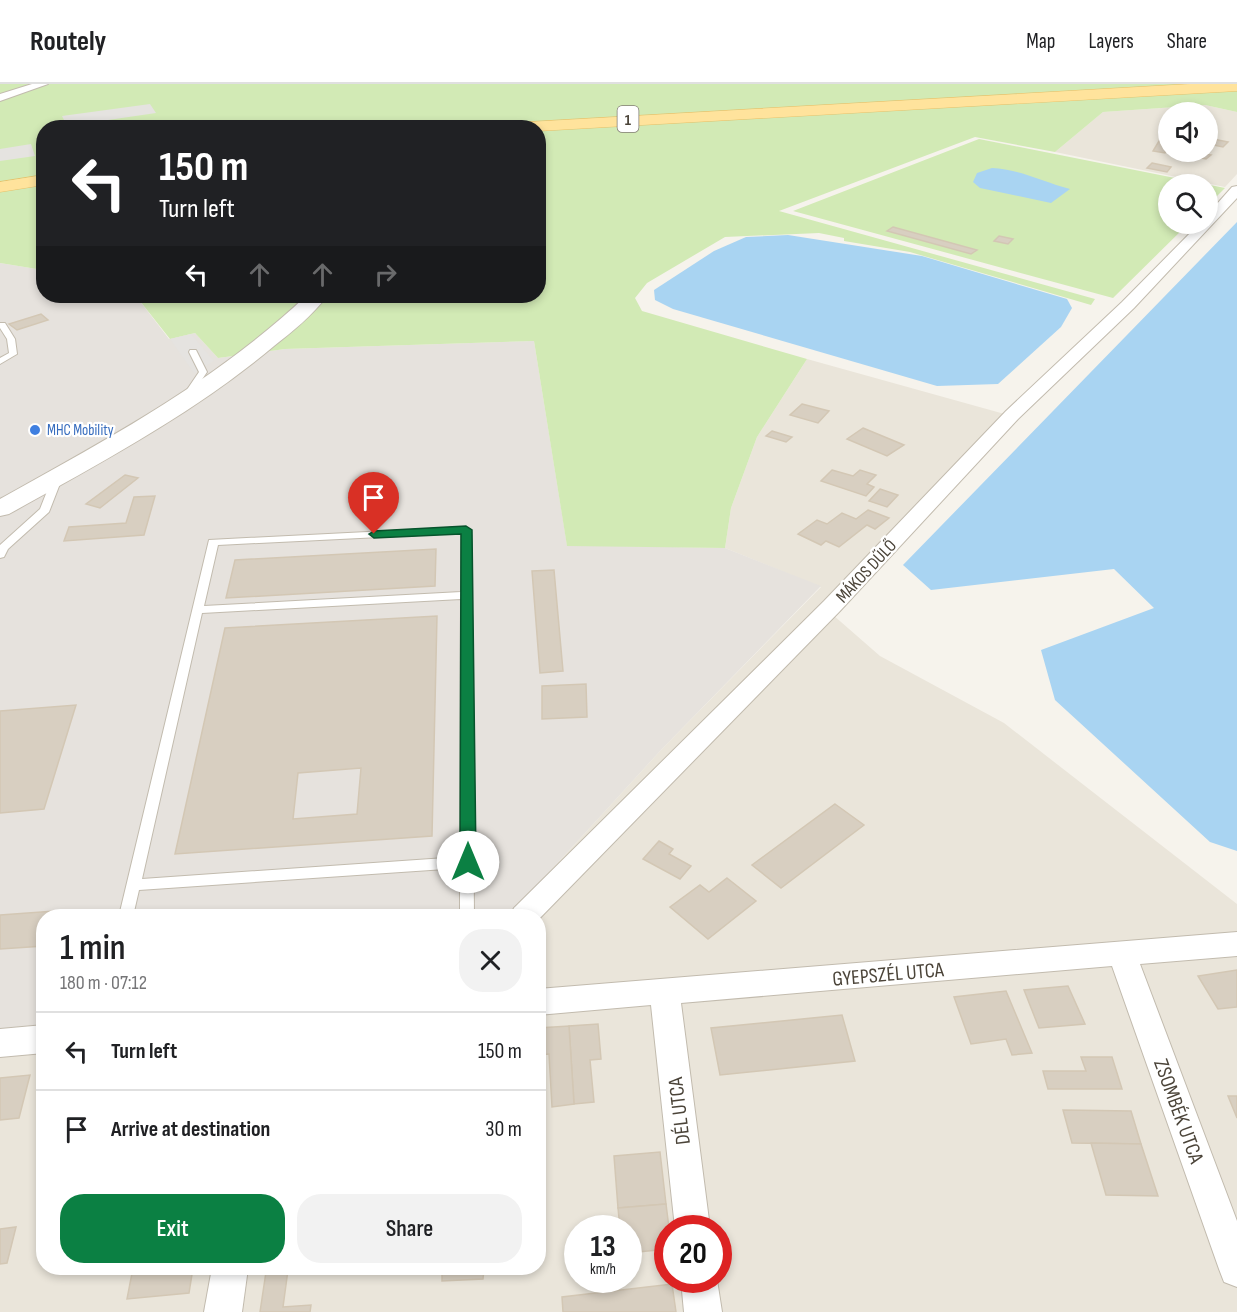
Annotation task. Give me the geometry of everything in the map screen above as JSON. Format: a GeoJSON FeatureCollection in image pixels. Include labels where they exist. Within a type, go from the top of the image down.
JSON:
{"type":"FeatureCollection","features":[{"type":"Feature","properties":{"kind":"main road","name":"1"},"geometry":{"type":"LineString","coordinates":[[546,126],[1237,86]]}},
{"type":"Feature","properties":{"kind":"main road"},"geometry":{"type":"LineString","coordinates":[[0,187],[36,181]]}},
{"type":"Feature","properties":{"kind":"street"},"geometry":{"type":"LineString","coordinates":[[0,98],[24,86],[43,84]]}},
{"type":"Feature","properties":{"kind":"street","name":"MÁKOS DŰLŐ"},"geometry":{"type":"LineString","coordinates":[[1218,211],[1237,190]]}},
{"type":"Feature","properties":{"kind":"street","name":"MÁKOS DŰLŐ"},"geometry":{"type":"LineString","coordinates":[[531,909],[832,606],[1012,415],[1128,305],[1196,234]]}},
{"type":"Feature","properties":{"kind":"street"},"geometry":{"type":"LineString","coordinates":[[0,509],[149,424],[215,380],[271,338],[310,303]]}},
{"type":"Feature","properties":{"kind":"street","name":"GYEPSZÉL UTCA"},"geometry":{"type":"LineString","coordinates":[[546,1001],[1237,944]]}},
{"type":"Feature","properties":{"kind":"street","name":"ZSOMBÉK UTCA"},"geometry":{"type":"LineString","coordinates":[[1122,954],[1237,1269]]}},
{"type":"Feature","properties":{"kind":"street","name":"DÉL UTCA"},"geometry":{"type":"LineString","coordinates":[[665,993],[691,1215]]}},
{"type":"Feature","properties":{"kind":"street"},"geometry":{"type":"LineString","coordinates":[[0,1043],[36,1040]]}},
{"type":"Feature","properties":{"kind":"street"},"geometry":{"type":"LineString","coordinates":[[223,1312],[229,1275]]}},
{"type":"Feature","properties":{"kind":"street"},"geometry":{"type":"LineString","coordinates":[[701,1293],[703,1312]]}},
{"type":"Feature","properties":{"kind":"lane"},"geometry":{"type":"LineString","coordinates":[[0,361],[13,354],[11,339],[2,325]]}},
{"type":"Feature","properties":{"kind":"lane"},"geometry":{"type":"LineString","coordinates":[[182,402],[204,372],[193,351]]}},
{"type":"Feature","properties":{"kind":"lane"},"geometry":{"type":"LineString","coordinates":[[0,555],[3,548],[45,510],[58,476]]}},
{"type":"Feature","properties":{"kind":"lane"},"geometry":{"type":"LineString","coordinates":[[128,909],[213,542],[466,530],[467,909]]}},
{"type":"Feature","properties":{"kind":"lane"},"geometry":{"type":"LineString","coordinates":[[199,610],[466,595]]}},
{"type":"Feature","properties":{"kind":"lane"},"geometry":{"type":"LineString","coordinates":[[133,885],[468,862]]}},
{"type":"Feature","properties":{"kind":"shaded area"},"geometry":{"type":"Polygon","coordinates":[[[150,104],[156,113],[108,120],[64,120],[62,116],[150,104]]]}},
{"type":"Feature","properties":{"kind":"shaded area"},"geometry":{"type":"Polygon","coordinates":[[[1158,108],[1158,162],[1218,162],[1218,108],[1237,112],[1237,174],[1225,187],[1218,186],[1218,174],[1162,174],[1055,152],[1103,112],[1158,108]]]}},
{"type":"Feature","properties":{"kind":"shaded area"},"geometry":{"type":"Polygon","coordinates":[[[31,144],[35,156],[0,161],[0,149],[31,144]]]}},
{"type":"Feature","properties":{"kind":"shaded area"},"geometry":{"type":"Polygon","coordinates":[[[0,263],[36,269],[36,303],[141,303],[169,339],[195,333],[218,358],[285,349],[534,341],[567,545],[725,548],[821,586],[661,750],[515,909],[36,909],[36,1033],[0,1036],[0,263]]]}},
{"type":"Feature","properties":{"kind":"shaded area"},"geometry":{"type":"Polygon","coordinates":[[[191,334],[214,361],[194,373],[170,339],[191,334]]]}},
{"type":"Feature","properties":{"kind":"shaded area"},"geometry":{"type":"Polygon","coordinates":[[[807,359],[1019,418],[833,615],[880,656],[1004,723],[1237,904],[1237,1312],[0,1312],[0,1036],[36,1033],[36,1275],[546,1275],[546,909],[515,909],[661,750],[821,587],[725,548],[731,508],[757,437],[807,359]]]}},
{"type":"Feature","properties":{"kind":"green space"},"geometry":{"type":"Polygon","coordinates":[[[0,84],[1237,84],[1237,112],[1218,108],[1218,102],[1158,102],[1158,108],[1103,112],[1055,152],[975,137],[779,211],[1095,299],[1091,305],[910,252],[844,241],[844,238],[819,233],[725,237],[647,283],[635,298],[642,311],[807,359],[757,437],[731,508],[725,548],[567,546],[534,341],[285,349],[218,358],[195,333],[170,339],[142,303],[546,303],[546,120],[36,120],[36,269],[0,263],[0,84]]]}},
{"type":"Feature","properties":{"kind":"green space"},"geometry":{"type":"Polygon","coordinates":[[[979,139],[1158,175],[1158,234],[1178,234],[1113,298],[793,211],[979,139]]]}},
{"type":"Feature","properties":{"kind":"green space"},"geometry":{"type":"Polygon","coordinates":[[[1218,187],[1225,188],[1218,195],[1218,187]]]}},
{"type":"Feature","properties":{"kind":"water"},"geometry":{"type":"Polygon","coordinates":[[[992,168],[1021,173],[1070,189],[1051,203],[980,188],[973,182],[977,173],[992,168]]]}},
{"type":"Feature","properties":{"kind":"water"},"geometry":{"type":"Polygon","coordinates":[[[1237,222],[1237,851],[1210,842],[1055,700],[1041,650],[1154,608],[1114,569],[931,590],[903,565],[1237,222]]]}},
{"type":"Feature","properties":{"kind":"water"},"geometry":{"type":"Polygon","coordinates":[[[788,235],[922,256],[1067,299],[1072,308],[1061,327],[998,384],[937,386],[673,309],[655,300],[654,290],[714,251],[746,237],[788,235]]]}},
{"type":"Feature","properties":{"kind":"building"},"geometry":{"type":"Polygon","coordinates":[[[1218,140],[1228,142],[1223,147],[1218,146],[1218,140]]]}},
{"type":"Feature","properties":{"kind":"building"},"geometry":{"type":"Polygon","coordinates":[[[1158,143],[1158,152],[1153,151],[1158,143]]]}},
{"type":"Feature","properties":{"kind":"building"},"geometry":{"type":"Polygon","coordinates":[[[1152,163],[1171,167],[1167,172],[1147,168],[1152,163]]]}},
{"type":"Feature","properties":{"kind":"building"},"geometry":{"type":"Polygon","coordinates":[[[893,227],[977,250],[971,254],[887,231],[893,227]]]}},
{"type":"Feature","properties":{"kind":"building"},"geometry":{"type":"Polygon","coordinates":[[[999,236],[1013,239],[1008,244],[994,241],[999,236]]]}},
{"type":"Feature","properties":{"kind":"building"},"geometry":{"type":"Polygon","coordinates":[[[41,314],[48,320],[17,330],[9,324],[41,314]]]}},
{"type":"Feature","properties":{"kind":"building"},"geometry":{"type":"Polygon","coordinates":[[[802,404],[829,411],[818,423],[790,415],[802,404]]]}},
{"type":"Feature","properties":{"kind":"building"},"geometry":{"type":"Polygon","coordinates":[[[863,428],[904,445],[887,456],[847,439],[863,428]]]}},
{"type":"Feature","properties":{"kind":"building"},"geometry":{"type":"Polygon","coordinates":[[[772,431],[792,437],[786,442],[766,436],[772,431]]]}},
{"type":"Feature","properties":{"kind":"building"},"geometry":{"type":"Polygon","coordinates":[[[832,470],[853,476],[860,470],[876,475],[867,484],[874,487],[866,496],[821,481],[832,470]]]}},
{"type":"Feature","properties":{"kind":"building"},"geometry":{"type":"Polygon","coordinates":[[[125,475],[138,478],[100,508],[86,504],[125,475]]]}},
{"type":"Feature","properties":{"kind":"building"},"geometry":{"type":"Polygon","coordinates":[[[880,489],[898,495],[887,507],[869,501],[880,489]]]}},
{"type":"Feature","properties":{"kind":"building"},"geometry":{"type":"Polygon","coordinates":[[[155,496],[144,535],[64,541],[69,527],[126,523],[134,497],[155,496]]]}},
{"type":"Feature","properties":{"kind":"building"},"geometry":{"type":"Polygon","coordinates":[[[868,510],[889,518],[875,529],[867,525],[839,547],[826,541],[821,545],[798,534],[817,520],[827,524],[842,513],[856,519],[868,510]]]}},
{"type":"Feature","properties":{"kind":"building"},"geometry":{"type":"Polygon","coordinates":[[[436,549],[435,586],[226,598],[235,560],[436,549]]]}},
{"type":"Feature","properties":{"kind":"building"},"geometry":{"type":"Polygon","coordinates":[[[554,570],[563,671],[540,673],[532,571],[554,570]]]}},
{"type":"Feature","properties":{"kind":"building"},"geometry":{"type":"Polygon","coordinates":[[[437,616],[432,836],[175,854],[225,628],[437,616]],[[361,768],[298,773],[293,819],[357,814],[361,768]]]}},
{"type":"Feature","properties":{"kind":"building"},"geometry":{"type":"Polygon","coordinates":[[[586,684],[587,717],[542,719],[542,686],[586,684]]]}},
{"type":"Feature","properties":{"kind":"building"},"geometry":{"type":"Polygon","coordinates":[[[76,705],[44,809],[0,813],[0,711],[76,705]]]}},
{"type":"Feature","properties":{"kind":"building"},"geometry":{"type":"Polygon","coordinates":[[[835,804],[864,825],[781,888],[752,865],[835,804]]]}},
{"type":"Feature","properties":{"kind":"building"},"geometry":{"type":"Polygon","coordinates":[[[659,841],[673,849],[669,854],[691,866],[680,879],[643,859],[659,841]]]}},
{"type":"Feature","properties":{"kind":"building"},"geometry":{"type":"Polygon","coordinates":[[[727,878],[756,901],[708,939],[670,907],[700,885],[709,892],[727,878]]]}},
{"type":"Feature","properties":{"kind":"building"},"geometry":{"type":"Polygon","coordinates":[[[36,912],[36,947],[0,949],[0,915],[36,912]]]}},
{"type":"Feature","properties":{"kind":"building"},"geometry":{"type":"Polygon","coordinates":[[[1237,970],[1237,1007],[1218,1009],[1198,976],[1237,970]]]}},
{"type":"Feature","properties":{"kind":"building"},"geometry":{"type":"Polygon","coordinates":[[[1068,986],[1085,1024],[1039,1028],[1024,990],[1068,986]]]}},
{"type":"Feature","properties":{"kind":"building"},"geometry":{"type":"Polygon","coordinates":[[[1006,991],[1032,1053],[1012,1055],[1006,1039],[971,1044],[954,997],[1006,991]]]}},
{"type":"Feature","properties":{"kind":"building"},"geometry":{"type":"Polygon","coordinates":[[[842,1015],[855,1061],[720,1075],[711,1028],[842,1015]]]}},
{"type":"Feature","properties":{"kind":"building"},"geometry":{"type":"Polygon","coordinates":[[[598,1024],[601,1059],[590,1060],[594,1102],[574,1104],[569,1026],[598,1024]]]}},
{"type":"Feature","properties":{"kind":"building"},"geometry":{"type":"Polygon","coordinates":[[[569,1026],[574,1104],[552,1107],[549,1054],[546,1054],[546,1027],[569,1026]]]}},
{"type":"Feature","properties":{"kind":"building"},"geometry":{"type":"Polygon","coordinates":[[[1081,1057],[1112,1057],[1122,1089],[1048,1089],[1043,1071],[1086,1071],[1081,1057]]]}},
{"type":"Feature","properties":{"kind":"building"},"geometry":{"type":"Polygon","coordinates":[[[30,1075],[19,1118],[0,1120],[0,1078],[30,1075]]]}},
{"type":"Feature","properties":{"kind":"building"},"geometry":{"type":"Polygon","coordinates":[[[1228,1096],[1237,1096],[1237,1118],[1228,1096]]]}},
{"type":"Feature","properties":{"kind":"building"},"geometry":{"type":"Polygon","coordinates":[[[1063,1110],[1131,1111],[1141,1144],[1072,1143],[1063,1110]]]}},
{"type":"Feature","properties":{"kind":"building"},"geometry":{"type":"Polygon","coordinates":[[[1091,1143],[1141,1144],[1158,1196],[1106,1195],[1091,1143]]]}},
{"type":"Feature","properties":{"kind":"building"},"geometry":{"type":"Polygon","coordinates":[[[660,1152],[666,1204],[618,1208],[614,1156],[660,1152]]]}},
{"type":"Feature","properties":{"kind":"building"},"geometry":{"type":"Polygon","coordinates":[[[666,1204],[667,1215],[654,1215],[654,1250],[642,1252],[642,1215],[619,1215],[618,1208],[666,1204]]]}},
{"type":"Feature","properties":{"kind":"building"},"geometry":{"type":"Polygon","coordinates":[[[16,1227],[7,1263],[0,1264],[0,1229],[16,1227]]]}},
{"type":"Feature","properties":{"kind":"building"},"geometry":{"type":"Polygon","coordinates":[[[132,1275],[192,1275],[189,1293],[127,1299],[132,1275]]]}},
{"type":"Feature","properties":{"kind":"building"},"geometry":{"type":"Polygon","coordinates":[[[266,1275],[287,1275],[283,1307],[311,1305],[310,1312],[260,1312],[266,1275]]]}},
{"type":"Feature","properties":{"kind":"building"},"geometry":{"type":"Polygon","coordinates":[[[442,1275],[483,1275],[483,1279],[442,1281],[442,1275]]]}},
{"type":"Feature","properties":{"kind":"building"},"geometry":{"type":"Polygon","coordinates":[[[654,1286],[654,1293],[673,1293],[676,1312],[563,1312],[562,1297],[596,1293],[642,1293],[642,1288],[654,1286]]]}},
{"type":"Feature","properties":{"kind":"place","name":"MHC Mobility"},"geometry":{"type":"Point","coordinates":[35,430]}},
{"type":"Feature","properties":{"kind":"route"},"geometry":{"type":"LineString","coordinates":[[374,534],[466,530],[468,862]]}}]}
